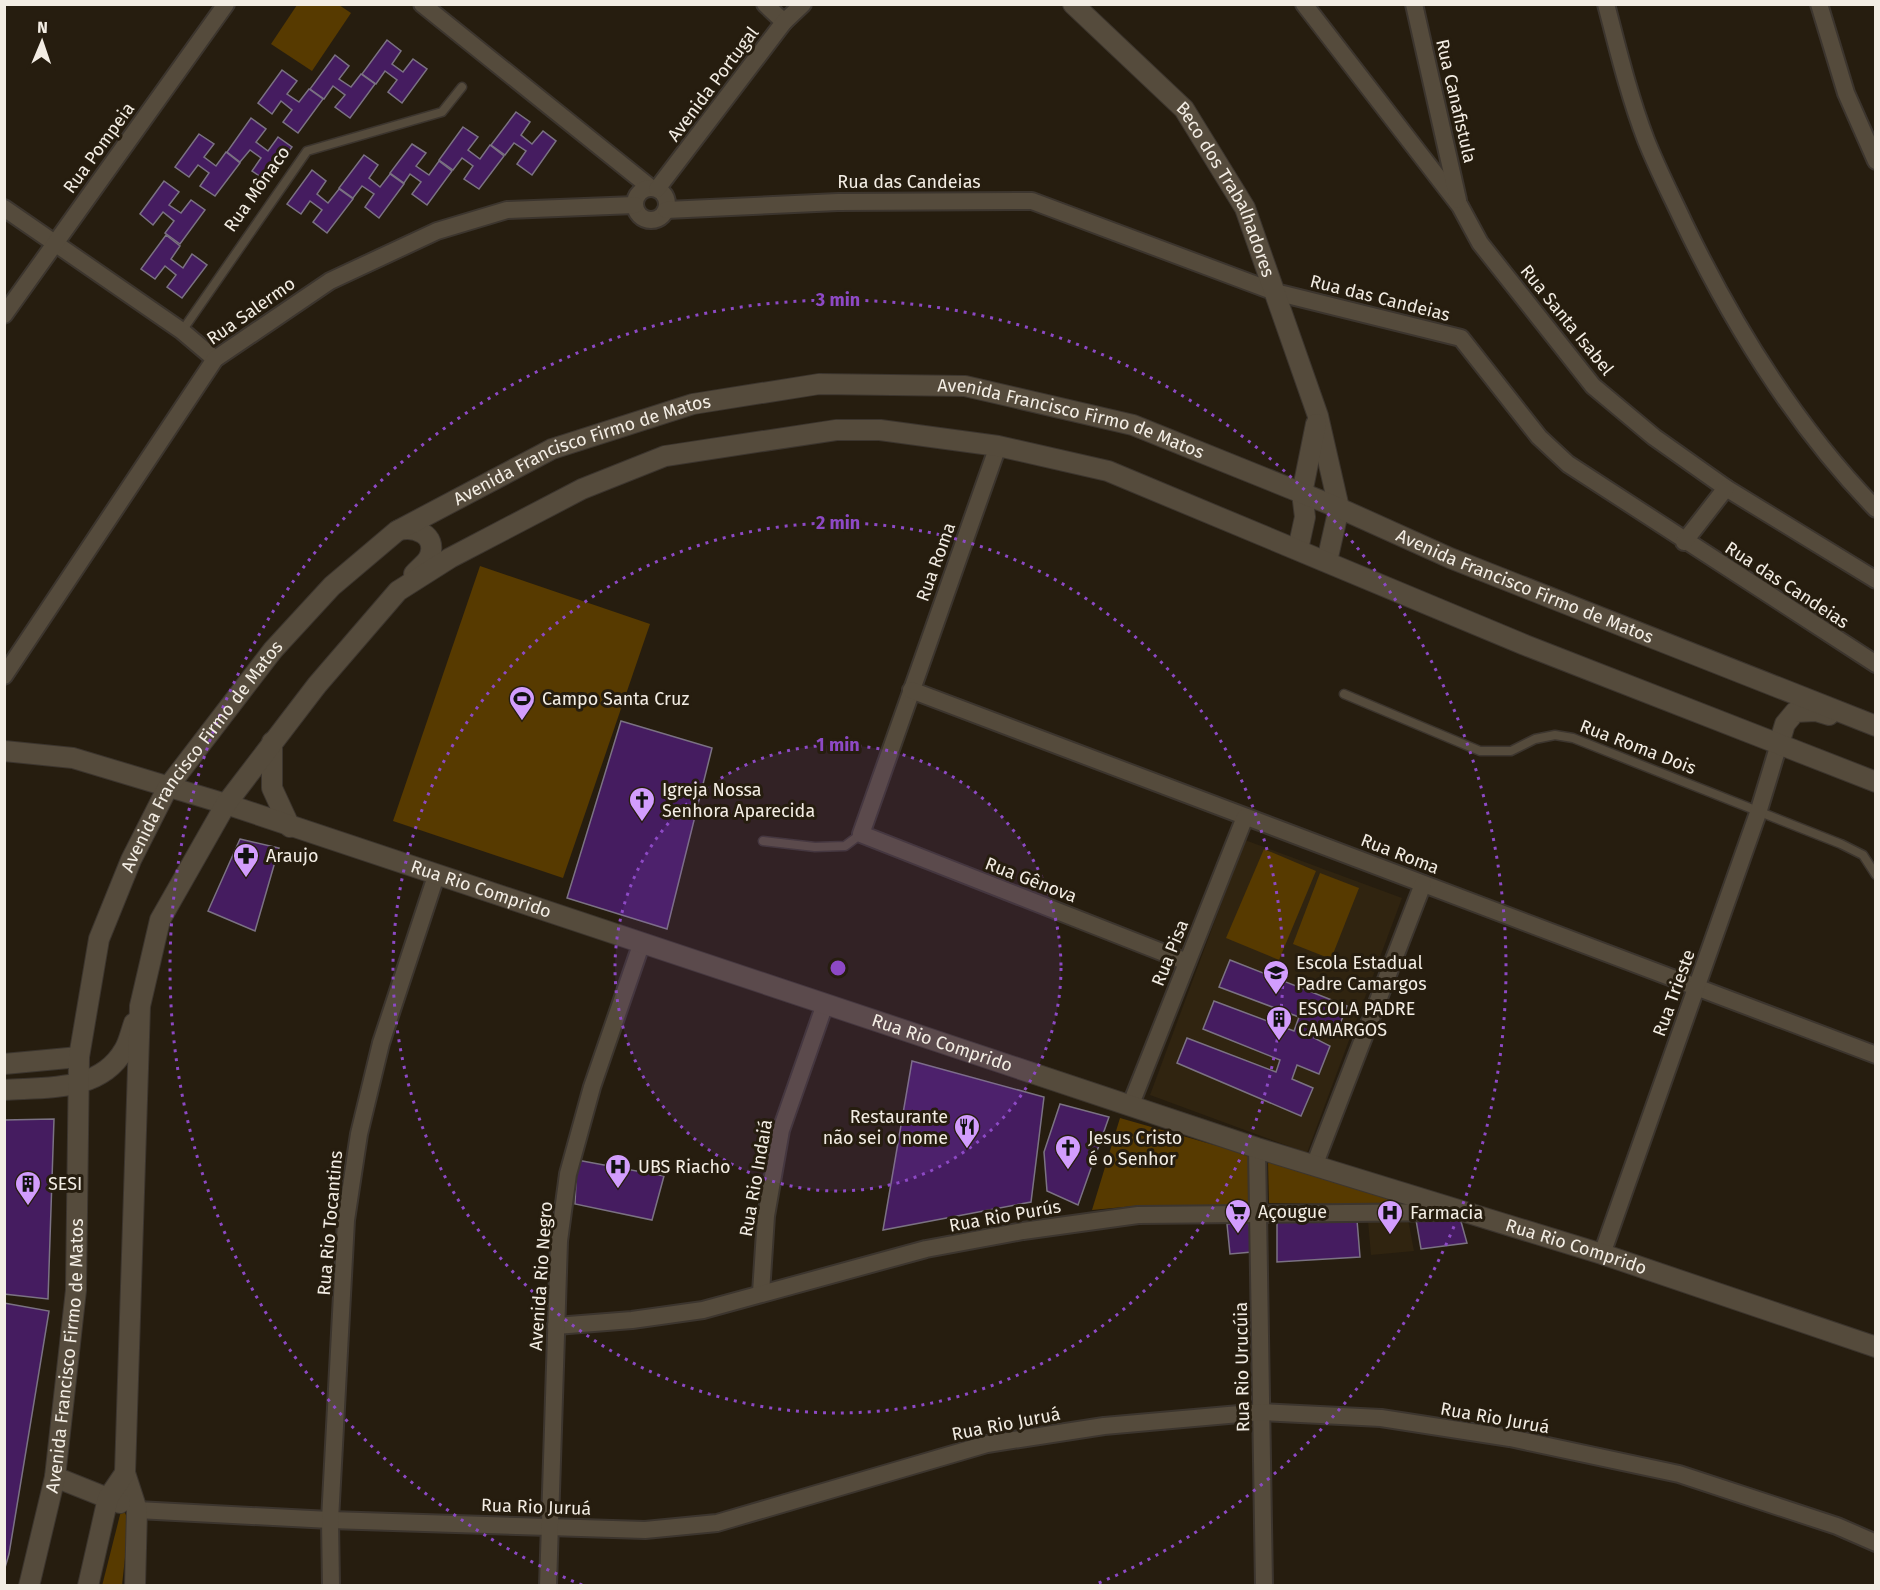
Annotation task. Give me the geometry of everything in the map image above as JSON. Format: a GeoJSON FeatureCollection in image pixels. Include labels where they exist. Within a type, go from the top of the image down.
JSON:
{"type":"FeatureCollection","features":[{"type":"Feature","properties":{"kind":"street","name":"Rua Pompeia"},"geometry":{"type":"LineString","coordinates":[[4,315],[226,4]]}},
{"type":"Feature","properties":{"kind":"street"},"geometry":{"type":"LineString","coordinates":[[422,4],[666,198],[666,210],[663,215],[652,220],[640,216],[635,205],[639,193],[654,189]]}},
{"type":"Feature","properties":{"kind":"street"},"geometry":{"type":"LineString","coordinates":[[765,4],[784,22]]}},
{"type":"Feature","properties":{"kind":"street","name":"Avenida Portugal"},"geometry":{"type":"LineString","coordinates":[[654,189],[784,22],[803,4]]}},
{"type":"Feature","properties":{"kind":"street","name":"Beco dos Trabalhadores"},"geometry":{"type":"LineString","coordinates":[[1073,4],[1184,110],[1245,208],[1318,416],[1339,508],[1327,561]]}},
{"type":"Feature","properties":{"kind":"street","name":"Rua Santa Isabel"},"geometry":{"type":"LineString","coordinates":[[1304,4],[1460,206],[1480,243],[1593,386],[1654,437],[1726,488],[1875,580]]}},
{"type":"Feature","properties":{"kind":"street","name":"Rua Canafistula"},"geometry":{"type":"LineString","coordinates":[[1414,4],[1460,206]]}},
{"type":"Feature","properties":{"kind":"street"},"geometry":{"type":"LineString","coordinates":[[1606,4],[1623,73],[1646,140],[1720,297],[1794,413],[1842,475],[1875,509]]}},
{"type":"Feature","properties":{"kind":"street"},"geometry":{"type":"LineString","coordinates":[[1819,4],[1846,93],[1875,161]]}},
{"type":"Feature","properties":{"kind":"street","name":"Rua das Candeias"},"geometry":{"type":"LineString","coordinates":[[666,210],[838,202],[1032,201],[1275,292],[1461,338],[1539,437],[1568,464],[1684,542],[1875,664]]}},
{"type":"Feature","properties":{"kind":"street","name":"Rua Salermo"},"geometry":{"type":"LineString","coordinates":[[4,676],[215,359],[330,281],[437,231],[507,210],[635,205]]}},
{"type":"Feature","properties":{"kind":"street"},"geometry":{"type":"LineString","coordinates":[[4,208],[182,330],[215,359]]}},
{"type":"Feature","properties":{"kind":"street","name":"Avenida Francisco Firmo de Matos"},"geometry":{"type":"LineString","coordinates":[[28,1586],[55,1477],[75,1290],[79,1058],[99,939],[131,860],[168,787],[273,650],[332,586],[397,531],[552,449],[693,404],[819,384],[977,388],[1133,425],[1339,508],[1450,558],[1875,727]]}},
{"type":"Feature","properties":{"kind":"street"},"geometry":{"type":"LineString","coordinates":[[1298,549],[1305,517],[1302,494],[1318,416]]}},
{"type":"Feature","properties":{"kind":"street","name":"Avenida Francisco Firmo de Matos"},"geometry":{"type":"LineString","coordinates":[[135,1586],[137,1510],[125,1473],[140,1006],[160,920],[226,804],[272,742],[398,591],[450,558],[582,489],[665,456],[836,430],[921,434],[998,446],[1108,471],[1525,645],[1875,782]]}},
{"type":"Feature","properties":{"kind":"street","name":"Rua Roma"},"geometry":{"type":"LineString","coordinates":[[861,834],[998,446]]}},
{"type":"Feature","properties":{"kind":"street"},"geometry":{"type":"LineString","coordinates":[[1684,542],[1726,488]]}},
{"type":"Feature","properties":{"kind":"street"},"geometry":{"type":"LineString","coordinates":[[397,531],[410,529],[422,532],[427,535],[432,546],[429,558],[398,591]]}},
{"type":"Feature","properties":{"kind":"street","name":"Rua Roma"},"geometry":{"type":"LineString","coordinates":[[911,690],[1875,1056]]}},
{"type":"Feature","properties":{"kind":"street"},"geometry":{"type":"LineString","coordinates":[[1779,744],[1784,726],[1795,712],[1816,711],[1875,727]]}},
{"type":"Feature","properties":{"kind":"street"},"geometry":{"type":"LineString","coordinates":[[272,742],[272,788],[290,827]]}},
{"type":"Feature","properties":{"kind":"street","name":"Rua Trieste"},"geometry":{"type":"LineString","coordinates":[[1602,1254],[1758,813],[1779,744]]}},
{"type":"Feature","properties":{"kind":"street","name":"Rua Rio Comprido"},"geometry":{"type":"LineString","coordinates":[[4,751],[72,758],[226,804],[641,945],[1131,1104],[1257,1148],[1602,1254],[1875,1347]]}},
{"type":"Feature","properties":{"kind":"street","name":"Rua Pisa"},"geometry":{"type":"LineString","coordinates":[[1131,1104],[1245,817]]}},
{"type":"Feature","properties":{"kind":"street","name":"Rua Gênova"},"geometry":{"type":"LineString","coordinates":[[861,834],[1187,962]]}},
{"type":"Feature","properties":{"kind":"street","name":"Rua Rio Tocantins"},"geometry":{"type":"LineString","coordinates":[[331,1586],[330,1520],[346,1220],[359,1134],[381,1043],[436,876]]}},
{"type":"Feature","properties":{"kind":"street"},"geometry":{"type":"LineString","coordinates":[[1314,1166],[1424,884]]}},
{"type":"Feature","properties":{"kind":"street","name":"Avenida Rio Negro"},"geometry":{"type":"LineString","coordinates":[[548,1586],[559,1241],[568,1174],[592,1087],[641,945]]}},
{"type":"Feature","properties":{"kind":"street","name":"Rua Rio Indaiá"},"geometry":{"type":"LineString","coordinates":[[761,1293],[766,1216],[781,1130],[825,1004]]}},
{"type":"Feature","properties":{"kind":"street"},"geometry":{"type":"LineString","coordinates":[[4,1090],[78,1085],[106,1071],[124,1050],[140,1006]]}},
{"type":"Feature","properties":{"kind":"street"},"geometry":{"type":"LineString","coordinates":[[4,1064],[79,1058]]}},
{"type":"Feature","properties":{"kind":"street","name":"Rua Rio Urucúia"},"geometry":{"type":"LineString","coordinates":[[1257,1148],[1260,1212],[1264,1586]]}},
{"type":"Feature","properties":{"kind":"street","name":"Rua Rio Purús"},"geometry":{"type":"LineString","coordinates":[[556,1326],[632,1320],[703,1310],[926,1249],[1023,1231],[1138,1215],[1260,1212],[1468,1212]]}},
{"type":"Feature","properties":{"kind":"street","name":"Rua Rio Juruá"},"geometry":{"type":"LineString","coordinates":[[137,1510],[330,1520],[645,1530],[717,1523],[987,1444],[1104,1426],[1262,1412],[1381,1418],[1510,1438],[1657,1470],[1837,1526],[1875,1543]]}},
{"type":"Feature","properties":{"kind":"street"},"geometry":{"type":"LineString","coordinates":[[88,1586],[108,1498],[125,1473]]}},
{"type":"Feature","properties":{"kind":"street"},"geometry":{"type":"LineString","coordinates":[[55,1477],[137,1510]]}},
{"type":"Feature","properties":{"kind":"lane","name":"Rua Mônaco"},"geometry":{"type":"LineString","coordinates":[[182,330],[307,151],[441,112],[462,87]]}},
{"type":"Feature","properties":{"kind":"lane","name":"Rua Roma Dois"},"geometry":{"type":"LineString","coordinates":[[1344,694],[1480,751],[1511,751],[1535,739],[1555,735],[1573,738],[1863,855],[1875,875]]}},
{"type":"Feature","properties":{"kind":"lane"},"geometry":{"type":"LineString","coordinates":[[763,841],[815,847],[845,846],[861,834]]}},
{"type":"Feature","properties":{"kind":"shaded area"},"geometry":{"type":"Polygon","coordinates":[[[297,5],[339,5],[351,13],[312,71],[271,44],[297,5]]]}},
{"type":"Feature","properties":{"kind":"shaded area","name":"Campo Santa Cruz"},"geometry":{"type":"Polygon","coordinates":[[[480,566],[650,624],[563,878],[393,821],[480,566]]]}},
{"type":"Feature","properties":{"kind":"shaded area","name":"Escola Estadual Padre Camargos"},"geometry":{"type":"Polygon","coordinates":[[[1245,840],[1402,898],[1307,1153],[1150,1095],[1245,840]]]}},
{"type":"Feature","properties":{"kind":"shaded area"},"geometry":{"type":"Polygon","coordinates":[[[1264,849],[1316,871],[1279,960],[1226,938],[1264,849]]]}},
{"type":"Feature","properties":{"kind":"shaded area"},"geometry":{"type":"Polygon","coordinates":[[[1320,873],[1359,888],[1331,959],[1293,944],[1320,873]]]}},
{"type":"Feature","properties":{"kind":"shaded area"},"geometry":{"type":"Polygon","coordinates":[[[1120,1118],[1249,1155],[1249,1205],[1145,1205],[1092,1210],[1120,1118]]]}},
{"type":"Feature","properties":{"kind":"shaded area"},"geometry":{"type":"Polygon","coordinates":[[[1268,1161],[1411,1205],[1269,1203],[1268,1161]]]}},
{"type":"Feature","properties":{"kind":"shaded area","name":"Farmacia"},"geometry":{"type":"Polygon","coordinates":[[[1408,1219],[1414,1251],[1371,1255],[1368,1221],[1408,1219]]]}},
{"type":"Feature","properties":{"kind":"shaded area"},"geometry":{"type":"Polygon","coordinates":[[[122,1507],[129,1521],[122,1585],[102,1586],[122,1507]]]}},
{"type":"Feature","properties":{"kind":"building"},"geometry":{"type":"Polygon","coordinates":[[[387,40],[401,51],[392,64],[403,72],[413,59],[427,69],[402,103],[388,92],[397,80],[385,71],[376,84],[362,74],[387,40]]]}},
{"type":"Feature","properties":{"kind":"building"},"geometry":{"type":"Polygon","coordinates":[[[335,55],[349,66],[339,79],[351,87],[361,74],[375,84],[350,118],[335,107],[345,95],[333,86],[324,99],[310,89],[335,55]]]}},
{"type":"Feature","properties":{"kind":"building"},"geometry":{"type":"Polygon","coordinates":[[[282,70],[297,81],[287,94],[299,102],[309,89],[323,99],[298,133],[283,122],[292,110],[281,101],[272,114],[258,103],[282,70]]]}},
{"type":"Feature","properties":{"kind":"building"},"geometry":{"type":"Polygon","coordinates":[[[516,112],[530,122],[521,135],[532,144],[543,131],[556,141],[532,175],[517,164],[526,151],[514,143],[505,155],[491,145],[516,112]]]}},
{"type":"Feature","properties":{"kind":"building"},"geometry":{"type":"Polygon","coordinates":[[[251,118],[266,129],[256,142],[268,151],[278,137],[292,147],[267,181],[252,171],[261,158],[250,150],[240,162],[227,152],[251,118]]]}},
{"type":"Feature","properties":{"kind":"building"},"geometry":{"type":"Polygon","coordinates":[[[463,127],[478,137],[468,150],[480,159],[490,145],[504,156],[479,189],[464,179],[473,166],[462,158],[453,170],[439,160],[463,127]]]}},
{"type":"Feature","properties":{"kind":"building"},"geometry":{"type":"Polygon","coordinates":[[[199,134],[214,144],[204,157],[216,166],[226,152],[240,163],[215,196],[200,186],[209,173],[198,165],[189,177],[175,167],[199,134]]]}},
{"type":"Feature","properties":{"kind":"building"},"geometry":{"type":"Polygon","coordinates":[[[412,144],[426,153],[416,166],[429,175],[439,161],[452,171],[427,205],[412,194],[421,182],[410,174],[404,183],[390,173],[412,144]]]}},
{"type":"Feature","properties":{"kind":"building"},"geometry":{"type":"Polygon","coordinates":[[[364,155],[378,165],[369,178],[380,187],[390,174],[404,184],[379,218],[365,207],[374,194],[362,186],[353,198],[339,188],[364,155]]]}},
{"type":"Feature","properties":{"kind":"building"},"geometry":{"type":"Polygon","coordinates":[[[312,170],[326,181],[317,194],[328,203],[339,189],[353,199],[327,233],[313,222],[322,210],[310,201],[301,214],[287,204],[312,170]]]}},
{"type":"Feature","properties":{"kind":"building"},"geometry":{"type":"Polygon","coordinates":[[[164,181],[179,192],[169,205],[181,213],[191,200],[205,210],[180,244],[165,233],[174,221],[163,212],[153,225],[140,214],[164,181]]]}},
{"type":"Feature","properties":{"kind":"building"},"geometry":{"type":"Polygon","coordinates":[[[166,235],[180,246],[171,259],[183,268],[192,254],[207,265],[182,298],[167,287],[176,275],[165,266],[155,279],[141,269],[166,235]]]}},
{"type":"Feature","properties":{"kind":"building","name":"Igreja Nossa Senhora Aparecida"},"geometry":{"type":"Polygon","coordinates":[[[621,721],[712,748],[667,929],[567,898],[621,721]]]}},
{"type":"Feature","properties":{"kind":"building","name":"Araujo"},"geometry":{"type":"Polygon","coordinates":[[[240,839],[279,848],[255,931],[208,911],[240,839]]]}},
{"type":"Feature","properties":{"kind":"building","name":"ESCOLA PADRE CAMARGOS"},"geometry":{"type":"Polygon","coordinates":[[[1230,960],[1347,1006],[1337,1032],[1319,1026],[1314,1038],[1330,1046],[1319,1074],[1297,1065],[1292,1079],[1313,1088],[1301,1116],[1177,1063],[1187,1038],[1276,1072],[1280,1060],[1203,1029],[1214,1001],[1294,1031],[1299,1017],[1219,987],[1230,960]]]}},
{"type":"Feature","properties":{"kind":"building","name":"Restaurante não sei o nome"},"geometry":{"type":"Polygon","coordinates":[[[912,1061],[1044,1097],[1031,1202],[883,1230],[912,1061]]]}},
{"type":"Feature","properties":{"kind":"building","name":"Jesus Cristo é o Senhor"},"geometry":{"type":"Polygon","coordinates":[[[1060,1104],[1109,1117],[1078,1205],[1047,1191],[1044,1152],[1060,1104]]]}},
{"type":"Feature","properties":{"kind":"building","name":"SESI"},"geometry":{"type":"Polygon","coordinates":[[[54,1119],[48,1299],[4,1294],[4,1120],[54,1119]]]}},
{"type":"Feature","properties":{"kind":"building","name":"UBS Riacho"},"geometry":{"type":"Polygon","coordinates":[[[577,1160],[664,1176],[652,1220],[575,1204],[577,1160]]]}},
{"type":"Feature","properties":{"kind":"building"},"geometry":{"type":"Polygon","coordinates":[[[1460,1218],[1467,1243],[1421,1249],[1416,1220],[1460,1218]]]}},
{"type":"Feature","properties":{"kind":"building"},"geometry":{"type":"Polygon","coordinates":[[[1357,1220],[1360,1257],[1277,1262],[1277,1222],[1357,1220]]]}},
{"type":"Feature","properties":{"kind":"building","name":"Açougue"},"geometry":{"type":"Polygon","coordinates":[[[1249,1221],[1252,1252],[1230,1254],[1227,1224],[1249,1221]]]}},
{"type":"Feature","properties":{"kind":"building"},"geometry":{"type":"Polygon","coordinates":[[[4,1303],[49,1311],[9,1554],[4,1571],[4,1303]]]}},
{"type":"Feature","properties":{"kind":"place","name":"Campo Santa Cruz"},"geometry":{"type":"Point","coordinates":[522,722]}},
{"type":"Feature","properties":{"kind":"place","name":"Igreja Nossa Senhora Aparecida"},"geometry":{"type":"Point","coordinates":[642,823]}},
{"type":"Feature","properties":{"kind":"place","name":"Araujo"},"geometry":{"type":"Point","coordinates":[246,879]}},
{"type":"Feature","properties":{"kind":"place","name":"Escola Estadual Padre Camargos"},"geometry":{"type":"Point","coordinates":[1276,996]}},
{"type":"Feature","properties":{"kind":"place","name":"ESCOLA PADRE CAMARGOS"},"geometry":{"type":"Point","coordinates":[1279,1042]}},
{"type":"Feature","properties":{"kind":"place","name":"Restaurante não sei o nome"},"geometry":{"type":"Point","coordinates":[967,1150]}},
{"type":"Feature","properties":{"kind":"place","name":"Jesus Cristo é o Senhor"},"geometry":{"type":"Point","coordinates":[1068,1171]}},
{"type":"Feature","properties":{"kind":"place","name":"UBS Riacho"},"geometry":{"type":"Point","coordinates":[618,1190]}},
{"type":"Feature","properties":{"kind":"place","name":"SESI"},"geometry":{"type":"Point","coordinates":[28,1207]}},
{"type":"Feature","properties":{"kind":"place","name":"Açougue"},"geometry":{"type":"Point","coordinates":[1238,1235]}},
{"type":"Feature","properties":{"kind":"place","name":"Farmacia"},"geometry":{"type":"Point","coordinates":[1390,1236]}}]}
